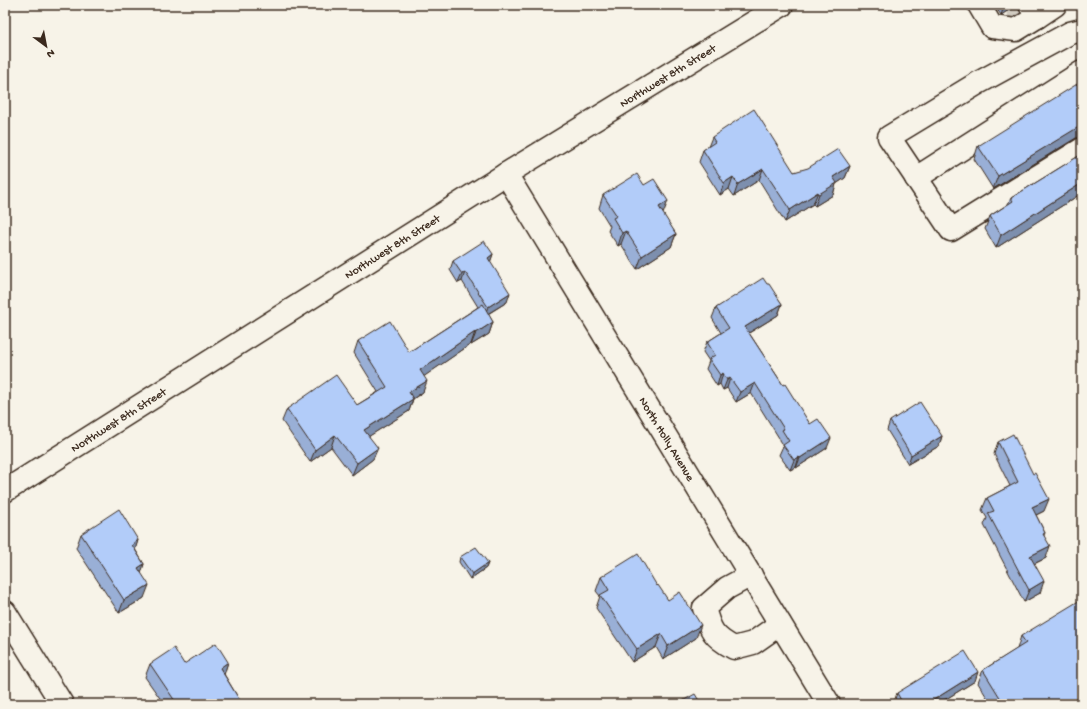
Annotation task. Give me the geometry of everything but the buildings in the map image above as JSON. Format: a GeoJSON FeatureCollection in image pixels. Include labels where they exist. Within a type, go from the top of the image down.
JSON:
{"type":"FeatureCollection","features":[{"type":"Feature","properties":{"kind":"street","name":"Northwest 8th Street"},"geometry":{"type":"LineString","coordinates":[[5,491],[506,174],[782,5]]}},
{"type":"Feature","properties":{"kind":"street"},"geometry":{"type":"LineString","coordinates":[[979,5],[1020,13],[1055,5]]}},
{"type":"Feature","properties":{"kind":"street"},"geometry":{"type":"LineString","coordinates":[[1082,30],[1070,33],[985,80],[889,137],[951,230],[1082,149]]}},
{"type":"Feature","properties":{"kind":"street"},"geometry":{"type":"LineString","coordinates":[[916,178],[1082,72]]}},
{"type":"Feature","properties":{"kind":"street","name":"North Holly Avenue"},"geometry":{"type":"LineString","coordinates":[[506,174],[829,704]]}},
{"type":"Feature","properties":{"kind":"street"},"geometry":{"type":"LineString","coordinates":[[751,575],[726,588],[704,608],[709,627],[721,642],[734,648],[753,643],[780,624]]}},
{"type":"Feature","properties":{"kind":"street"},"geometry":{"type":"LineString","coordinates":[[5,612],[62,704]]}},
{"type":"Feature","properties":{"kind":"tunnel"},"geometry":{"type":"LineString","coordinates":[[1009,17],[1022,9]]}}]}
